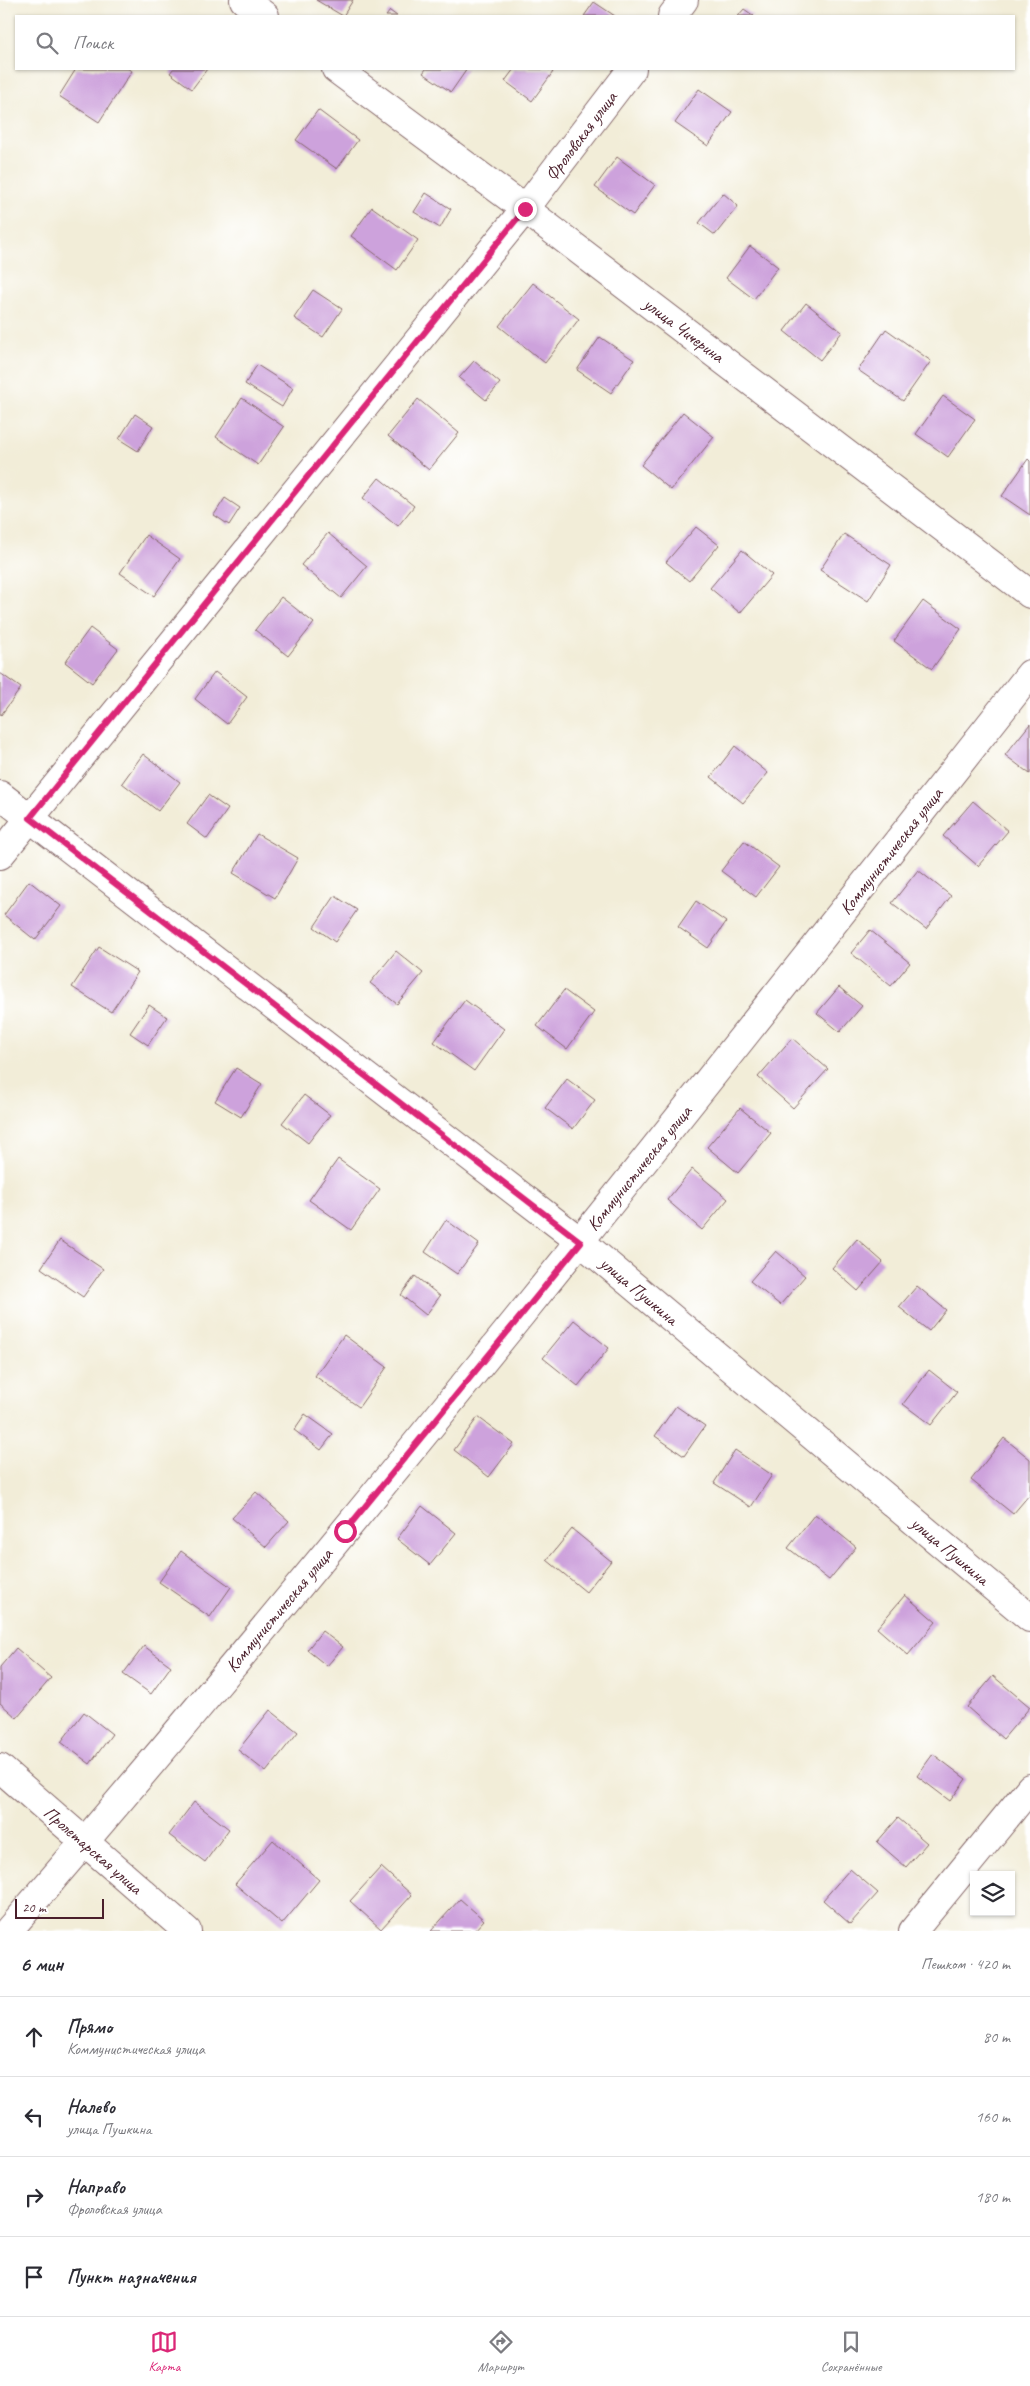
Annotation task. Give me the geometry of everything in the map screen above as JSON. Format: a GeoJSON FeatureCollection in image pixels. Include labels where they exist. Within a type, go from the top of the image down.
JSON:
{"type":"FeatureCollection","features":[{"type":"Feature","properties":{"kind":"street"},"geometry":{"type":"LineString","coordinates":[[244,0],[264,15]]}},
{"type":"Feature","properties":{"kind":"street"},"geometry":{"type":"LineString","coordinates":[[673,15],[684,0]]}},
{"type":"Feature","properties":{"kind":"street","name":"улица Чичерина"},"geometry":{"type":"LineString","coordinates":[[337,70],[525,209],[1030,594]]}},
{"type":"Feature","properties":{"kind":"street","name":"Фроловская улица"},"geometry":{"type":"LineString","coordinates":[[0,856],[525,209],[631,70]]}},
{"type":"Feature","properties":{"kind":"street","name":"Коммунистическая улица"},"geometry":{"type":"LineString","coordinates":[[8,1931],[345,1531],[581,1242],[1030,674]]}},
{"type":"Feature","properties":{"kind":"street","name":"улица Пушкина"},"geometry":{"type":"LineString","coordinates":[[0,795],[581,1242],[1030,1618]]}},
{"type":"Feature","properties":{"kind":"street","name":"Пролетарская улица"},"geometry":{"type":"LineString","coordinates":[[0,1768],[187,1931]]}},
{"type":"Feature","properties":{"kind":"street"},"geometry":{"type":"LineString","coordinates":[[913,1931],[1030,1788]]}},
{"type":"Feature","properties":{"kind":"building"},"geometry":{"type":"Polygon","coordinates":[[[316,0],[353,0],[344,15],[316,0]]]}},
{"type":"Feature","properties":{"kind":"building"},"geometry":{"type":"Polygon","coordinates":[[[594,2],[614,15],[585,15],[594,2]]]}},
{"type":"Feature","properties":{"kind":"building"},"geometry":{"type":"Polygon","coordinates":[[[744,9],[753,15],[739,15],[744,9]]]}},
{"type":"Feature","properties":{"kind":"building"},"geometry":{"type":"Polygon","coordinates":[[[390,11],[396,15],[387,15],[390,11]]]}},
{"type":"Feature","properties":{"kind":"building"},"geometry":{"type":"Polygon","coordinates":[[[75,70],[132,71],[99,122],[59,96],[75,70]]]}},
{"type":"Feature","properties":{"kind":"building"},"geometry":{"type":"Polygon","coordinates":[[[172,70],[206,70],[192,89],[170,73],[172,70]]]}},
{"type":"Feature","properties":{"kind":"building"},"geometry":{"type":"Polygon","coordinates":[[[425,70],[466,70],[451,92],[423,73],[425,70]]]}},
{"type":"Feature","properties":{"kind":"building"},"geometry":{"type":"Polygon","coordinates":[[[513,70],[550,70],[553,72],[532,101],[505,81],[513,70]]]}},
{"type":"Feature","properties":{"kind":"building"},"geometry":{"type":"Polygon","coordinates":[[[699,89],[732,112],[708,146],[675,123],[699,89]]]}},
{"type":"Feature","properties":{"kind":"building"},"geometry":{"type":"Polygon","coordinates":[[[318,110],[358,140],[337,169],[296,140],[318,110]]]}},
{"type":"Feature","properties":{"kind":"building"},"geometry":{"type":"Polygon","coordinates":[[[617,157],[655,185],[633,215],[595,187],[617,157]]]}},
{"type":"Feature","properties":{"kind":"building"},"geometry":{"type":"Polygon","coordinates":[[[426,193],[451,209],[440,228],[414,212],[426,193]]]}},
{"type":"Feature","properties":{"kind":"building"},"geometry":{"type":"Polygon","coordinates":[[[723,193],[738,206],[715,235],[699,223],[723,193]]]}},
{"type":"Feature","properties":{"kind":"building"},"geometry":{"type":"Polygon","coordinates":[[[372,207],[418,240],[397,270],[351,236],[372,207]]]}},
{"type":"Feature","properties":{"kind":"building"},"geometry":{"type":"Polygon","coordinates":[[[750,246],[778,267],[754,299],[726,278],[750,246]]]}},
{"type":"Feature","properties":{"kind":"building"},"geometry":{"type":"Polygon","coordinates":[[[533,283],[579,319],[545,363],[499,326],[533,283]]]}},
{"type":"Feature","properties":{"kind":"building"},"geometry":{"type":"Polygon","coordinates":[[[313,290],[342,309],[323,337],[294,318],[313,290]]]}},
{"type":"Feature","properties":{"kind":"building"},"geometry":{"type":"Polygon","coordinates":[[[806,303],[842,332],[820,360],[784,331],[806,303]]]}},
{"type":"Feature","properties":{"kind":"building"},"geometry":{"type":"Polygon","coordinates":[[[886,329],[931,361],[903,401],[858,370],[886,329]]]}},
{"type":"Feature","properties":{"kind":"building"},"geometry":{"type":"Polygon","coordinates":[[[600,337],[634,360],[611,393],[577,370],[600,337]]]}},
{"type":"Feature","properties":{"kind":"building"},"geometry":{"type":"Polygon","coordinates":[[[474,361],[500,383],[486,400],[459,378],[474,361]]]}},
{"type":"Feature","properties":{"kind":"building"},"geometry":{"type":"Polygon","coordinates":[[[257,365],[293,388],[282,407],[245,384],[257,365]]]}},
{"type":"Feature","properties":{"kind":"building"},"geometry":{"type":"Polygon","coordinates":[[[943,396],[975,419],[948,457],[916,434],[943,396]]]}},
{"type":"Feature","properties":{"kind":"building"},"geometry":{"type":"Polygon","coordinates":[[[242,398],[284,427],[258,465],[216,437],[242,398]]]}},
{"type":"Feature","properties":{"kind":"building"},"geometry":{"type":"Polygon","coordinates":[[[418,399],[459,433],[429,470],[388,436],[418,399]]]}},
{"type":"Feature","properties":{"kind":"building"},"geometry":{"type":"Polygon","coordinates":[[[683,412],[714,437],[671,490],[641,465],[683,412]]]}},
{"type":"Feature","properties":{"kind":"building"},"geometry":{"type":"Polygon","coordinates":[[[135,414],[153,426],[138,451],[119,439],[135,414]]]}},
{"type":"Feature","properties":{"kind":"building"},"geometry":{"type":"Polygon","coordinates":[[[1028,459],[1030,461],[1030,515],[1002,496],[1028,459]]]}},
{"type":"Feature","properties":{"kind":"building"},"geometry":{"type":"Polygon","coordinates":[[[379,478],[414,506],[398,526],[363,498],[379,478]]]}},
{"type":"Feature","properties":{"kind":"building"},"geometry":{"type":"Polygon","coordinates":[[[225,498],[240,508],[229,525],[214,515],[225,498]]]}},
{"type":"Feature","properties":{"kind":"building"},"geometry":{"type":"Polygon","coordinates":[[[696,527],[719,545],[689,581],[666,562],[696,527]]]}},
{"type":"Feature","properties":{"kind":"building"},"geometry":{"type":"Polygon","coordinates":[[[328,533],[367,566],[341,598],[301,565],[328,533]]]}},
{"type":"Feature","properties":{"kind":"building"},"geometry":{"type":"Polygon","coordinates":[[[844,534],[891,565],[868,601],[820,570],[844,534]]]}},
{"type":"Feature","properties":{"kind":"building"},"geometry":{"type":"Polygon","coordinates":[[[146,535],[180,559],[154,596],[120,573],[146,535]]]}},
{"type":"Feature","properties":{"kind":"building"},"geometry":{"type":"Polygon","coordinates":[[[742,550],[772,575],[740,613],[710,588],[742,550]]]}},
{"type":"Feature","properties":{"kind":"building"},"geometry":{"type":"Polygon","coordinates":[[[281,597],[314,623],[288,656],[255,630],[281,597]]]}},
{"type":"Feature","properties":{"kind":"building"},"geometry":{"type":"Polygon","coordinates":[[[923,601],[961,629],[932,669],[894,641],[923,601]]]}},
{"type":"Feature","properties":{"kind":"building"},"geometry":{"type":"Polygon","coordinates":[[[90,628],[118,649],[92,683],[65,662],[90,628]]]}},
{"type":"Feature","properties":{"kind":"building"},"geometry":{"type":"Polygon","coordinates":[[[215,672],[247,697],[227,724],[195,699],[215,672]]]}},
{"type":"Feature","properties":{"kind":"building"},"geometry":{"type":"Polygon","coordinates":[[[0,673],[21,688],[1,715],[0,713],[0,673]]]}},
{"type":"Feature","properties":{"kind":"building"},"geometry":{"type":"Polygon","coordinates":[[[1030,724],[1030,774],[1005,755],[1030,724]]]}},
{"type":"Feature","properties":{"kind":"building"},"geometry":{"type":"Polygon","coordinates":[[[735,746],[768,773],[743,803],[711,777],[735,746]]]}},
{"type":"Feature","properties":{"kind":"building"},"geometry":{"type":"Polygon","coordinates":[[[143,754],[180,782],[158,811],[122,783],[143,754]]]}},
{"type":"Feature","properties":{"kind":"building"},"geometry":{"type":"Polygon","coordinates":[[[208,795],[228,809],[207,839],[187,824],[208,795]]]}},
{"type":"Feature","properties":{"kind":"building"},"geometry":{"type":"Polygon","coordinates":[[[973,801],[1008,831],[978,866],[943,836],[973,801]]]}},
{"type":"Feature","properties":{"kind":"building"},"geometry":{"type":"Polygon","coordinates":[[[257,834],[298,858],[275,898],[233,873],[257,834]]]}},
{"type":"Feature","properties":{"kind":"building"},"geometry":{"type":"Polygon","coordinates":[[[744,841],[779,867],[756,897],[721,871],[744,841]]]}},
{"type":"Feature","properties":{"kind":"building"},"geometry":{"type":"Polygon","coordinates":[[[918,870],[951,896],[926,929],[892,903],[918,870]]]}},
{"type":"Feature","properties":{"kind":"building"},"geometry":{"type":"Polygon","coordinates":[[[29,881],[61,906],[35,940],[4,915],[29,881]]]}},
{"type":"Feature","properties":{"kind":"building"},"geometry":{"type":"Polygon","coordinates":[[[335,896],[357,910],[335,942],[314,927],[335,896]]]}},
{"type":"Feature","properties":{"kind":"building"},"geometry":{"type":"Polygon","coordinates":[[[696,901],[726,922],[708,948],[678,927],[696,901]]]}},
{"type":"Feature","properties":{"kind":"building"},"geometry":{"type":"Polygon","coordinates":[[[870,930],[910,963],[891,986],[851,953],[870,930]]]}},
{"type":"Feature","properties":{"kind":"building"},"geometry":{"type":"Polygon","coordinates":[[[99,947],[138,972],[111,1012],[72,987],[99,947]]]}},
{"type":"Feature","properties":{"kind":"building"},"geometry":{"type":"Polygon","coordinates":[[[396,951],[423,973],[397,1004],[370,983],[396,951]]]}},
{"type":"Feature","properties":{"kind":"building"},"geometry":{"type":"Polygon","coordinates":[[[839,987],[862,1006],[840,1032],[817,1013],[839,987]]]}},
{"type":"Feature","properties":{"kind":"building"},"geometry":{"type":"Polygon","coordinates":[[[564,990],[594,1012],[567,1049],[537,1026],[564,990]]]}},
{"type":"Feature","properties":{"kind":"building"},"geometry":{"type":"Polygon","coordinates":[[[465,1000],[504,1029],[474,1071],[434,1042],[465,1000]]]}},
{"type":"Feature","properties":{"kind":"building"},"geometry":{"type":"Polygon","coordinates":[[[149,1005],[167,1017],[148,1045],[130,1033],[149,1005]]]}},
{"type":"Feature","properties":{"kind":"building"},"geometry":{"type":"Polygon","coordinates":[[[792,1038],[828,1069],[793,1108],[758,1077],[792,1038]]]}},
{"type":"Feature","properties":{"kind":"building"},"geometry":{"type":"Polygon","coordinates":[[[236,1068],[262,1084],[241,1117],[215,1101],[236,1068]]]}},
{"type":"Feature","properties":{"kind":"building"},"geometry":{"type":"Polygon","coordinates":[[[567,1079],[595,1100],[573,1129],[545,1108],[567,1079]]]}},
{"type":"Feature","properties":{"kind":"building"},"geometry":{"type":"Polygon","coordinates":[[[304,1095],[330,1115],[308,1143],[282,1123],[304,1095]]]}},
{"type":"Feature","properties":{"kind":"building"},"geometry":{"type":"Polygon","coordinates":[[[740,1108],[771,1133],[738,1173],[707,1147],[740,1108]]]}},
{"type":"Feature","properties":{"kind":"building"},"geometry":{"type":"Polygon","coordinates":[[[338,1159],[380,1189],[351,1230],[309,1200],[338,1159]]]}},
{"type":"Feature","properties":{"kind":"building"},"geometry":{"type":"Polygon","coordinates":[[[692,1169],[728,1199],[702,1230],[667,1200],[692,1169]]]}},
{"type":"Feature","properties":{"kind":"building"},"geometry":{"type":"Polygon","coordinates":[[[446,1220],[479,1244],[457,1274],[425,1252],[446,1220]]]}},
{"type":"Feature","properties":{"kind":"building"},"geometry":{"type":"Polygon","coordinates":[[[857,1239],[883,1262],[858,1291],[832,1268],[857,1239]]]}},
{"type":"Feature","properties":{"kind":"building"},"geometry":{"type":"Polygon","coordinates":[[[60,1240],[103,1269],[83,1297],[41,1268],[60,1240]]]}},
{"type":"Feature","properties":{"kind":"building"},"geometry":{"type":"Polygon","coordinates":[[[776,1251],[805,1276],[780,1305],[750,1281],[776,1251]]]}},
{"type":"Feature","properties":{"kind":"building"},"geometry":{"type":"Polygon","coordinates":[[[415,1276],[440,1296],[426,1315],[401,1295],[415,1276]]]}},
{"type":"Feature","properties":{"kind":"building"},"geometry":{"type":"Polygon","coordinates":[[[917,1286],[946,1310],[929,1331],[899,1307],[917,1286]]]}},
{"type":"Feature","properties":{"kind":"building"},"geometry":{"type":"Polygon","coordinates":[[[574,1320],[609,1348],[578,1386],[543,1358],[574,1320]]]}},
{"type":"Feature","properties":{"kind":"building"},"geometry":{"type":"Polygon","coordinates":[[[344,1335],[387,1367],[359,1407],[315,1376],[344,1335]]]}},
{"type":"Feature","properties":{"kind":"building"},"geometry":{"type":"Polygon","coordinates":[[[929,1370],[957,1392],[931,1425],[903,1404],[929,1370]]]}},
{"type":"Feature","properties":{"kind":"building"},"geometry":{"type":"Polygon","coordinates":[[[676,1406],[705,1426],[684,1456],[655,1436],[676,1406]]]}},
{"type":"Feature","properties":{"kind":"building"},"geometry":{"type":"Polygon","coordinates":[[[305,1414],[333,1434],[321,1450],[294,1430],[305,1414]]]}},
{"type":"Feature","properties":{"kind":"building"},"geometry":{"type":"Polygon","coordinates":[[[478,1417],[514,1444],[489,1477],[454,1450],[478,1417]]]}},
{"type":"Feature","properties":{"kind":"building"},"geometry":{"type":"Polygon","coordinates":[[[1004,1438],[1030,1459],[1030,1494],[1013,1514],[971,1480],[1004,1438]]]}},
{"type":"Feature","properties":{"kind":"building"},"geometry":{"type":"Polygon","coordinates":[[[735,1450],[772,1475],[751,1507],[714,1483],[735,1450]]]}},
{"type":"Feature","properties":{"kind":"building"},"geometry":{"type":"Polygon","coordinates":[[[256,1492],[289,1521],[266,1547],[232,1518],[256,1492]]]}},
{"type":"Feature","properties":{"kind":"building"},"geometry":{"type":"Polygon","coordinates":[[[422,1506],[456,1533],[430,1565],[397,1539],[422,1506]]]}},
{"type":"Feature","properties":{"kind":"building"},"geometry":{"type":"Polygon","coordinates":[[[815,1514],[856,1547],[829,1580],[788,1548],[815,1514]]]}},
{"type":"Feature","properties":{"kind":"building"},"geometry":{"type":"Polygon","coordinates":[[[572,1529],[611,1561],[586,1592],[547,1560],[572,1529]]]}},
{"type":"Feature","properties":{"kind":"building"},"geometry":{"type":"Polygon","coordinates":[[[181,1551],[231,1587],[210,1617],[159,1582],[181,1551]]]}},
{"type":"Feature","properties":{"kind":"building"},"geometry":{"type":"Polygon","coordinates":[[[905,1595],[936,1622],[908,1655],[877,1628],[905,1595]]]}},
{"type":"Feature","properties":{"kind":"building"},"geometry":{"type":"Polygon","coordinates":[[[322,1631],[343,1647],[327,1666],[307,1650],[322,1631]]]}},
{"type":"Feature","properties":{"kind":"building"},"geometry":{"type":"Polygon","coordinates":[[[144,1646],[171,1666],[151,1694],[123,1674],[144,1646]]]}},
{"type":"Feature","properties":{"kind":"building"},"geometry":{"type":"Polygon","coordinates":[[[16,1648],[51,1678],[17,1718],[0,1703],[0,1667],[16,1648]]]}},
{"type":"Feature","properties":{"kind":"building"},"geometry":{"type":"Polygon","coordinates":[[[993,1676],[1030,1707],[1003,1739],[967,1707],[993,1676]]]}},
{"type":"Feature","properties":{"kind":"building"},"geometry":{"type":"Polygon","coordinates":[[[270,1710],[298,1732],[266,1772],[238,1750],[270,1710]]]}},
{"type":"Feature","properties":{"kind":"building"},"geometry":{"type":"Polygon","coordinates":[[[84,1712],[112,1734],[90,1764],[61,1742],[84,1712]]]}},
{"type":"Feature","properties":{"kind":"building"},"geometry":{"type":"Polygon","coordinates":[[[933,1754],[966,1779],[950,1801],[917,1776],[933,1754]]]}},
{"type":"Feature","properties":{"kind":"building"},"geometry":{"type":"Polygon","coordinates":[[[194,1802],[229,1829],[205,1862],[169,1835],[194,1802]]]}},
{"type":"Feature","properties":{"kind":"building"},"geometry":{"type":"Polygon","coordinates":[[[898,1818],[927,1843],[906,1867],[877,1842],[898,1818]]]}},
{"type":"Feature","properties":{"kind":"building"},"geometry":{"type":"Polygon","coordinates":[[[273,1840],[319,1880],[282,1924],[235,1884],[273,1840]]]}},
{"type":"Feature","properties":{"kind":"building"},"geometry":{"type":"Polygon","coordinates":[[[381,1867],[412,1895],[381,1929],[350,1901],[381,1867]]]}},
{"type":"Feature","properties":{"kind":"building"},"geometry":{"type":"Polygon","coordinates":[[[850,1869],[878,1893],[850,1924],[823,1900],[850,1869]]]}},
{"type":"Feature","properties":{"kind":"building"},"geometry":{"type":"Polygon","coordinates":[[[460,1899],[484,1920],[474,1931],[431,1931],[460,1899]]]}},
{"type":"Feature","properties":{"kind":"route"},"geometry":{"type":"LineString","coordinates":[[345,1531],[581,1242],[30,818],[525,209]]}}]}
